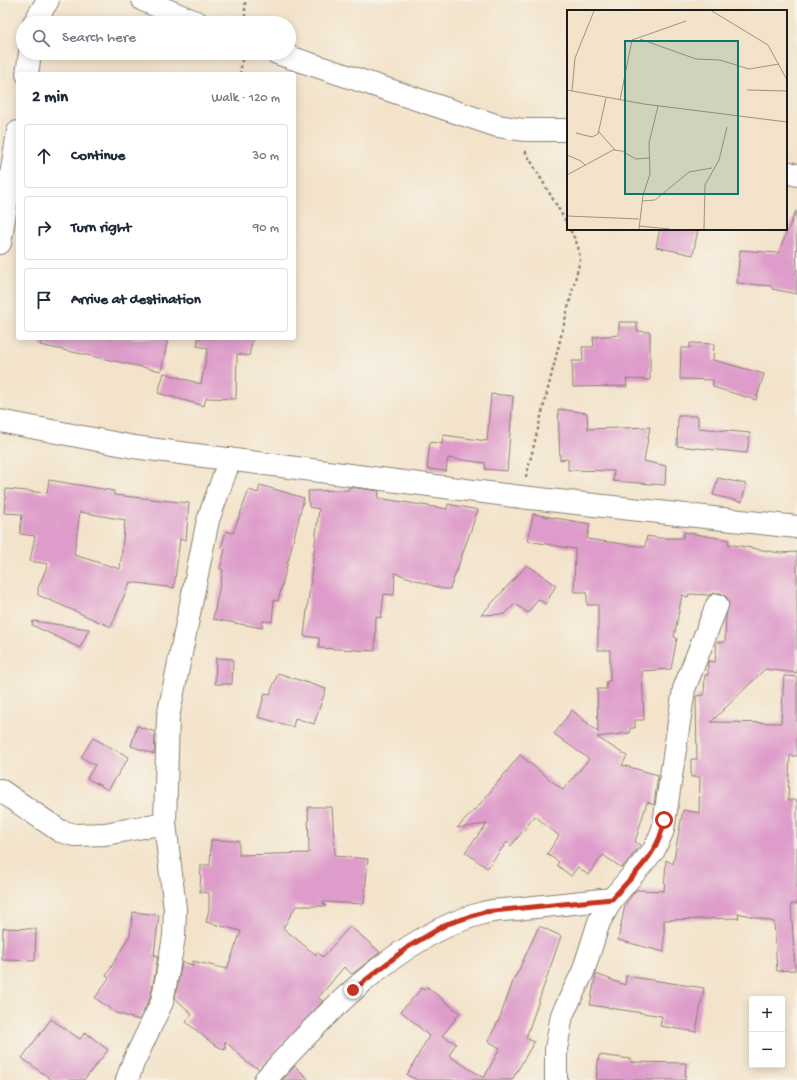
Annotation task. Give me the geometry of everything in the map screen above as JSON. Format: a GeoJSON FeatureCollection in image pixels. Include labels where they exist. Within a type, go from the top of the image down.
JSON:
{"type":"FeatureCollection","features":[{"type":"Feature","properties":{"kind":"street"},"geometry":{"type":"LineString","coordinates":[[38,16],[48,0]]}},
{"type":"Feature","properties":{"kind":"street"},"geometry":{"type":"LineString","coordinates":[[143,0],[181,16]]}},
{"type":"Feature","properties":{"kind":"street"},"geometry":{"type":"LineString","coordinates":[[296,59],[510,129],[567,130]]}},
{"type":"Feature","properties":{"kind":"street"},"geometry":{"type":"LineString","coordinates":[[26,72],[29,60]]}},
{"type":"Feature","properties":{"kind":"street"},"geometry":{"type":"LineString","coordinates":[[0,243],[16,144]]}},
{"type":"Feature","properties":{"kind":"street"},"geometry":{"type":"LineString","coordinates":[[787,172],[797,175]]}},
{"type":"Feature","properties":{"kind":"street"},"geometry":{"type":"LineString","coordinates":[[0,421],[134,447],[521,497],[797,527]]}},
{"type":"Feature","properties":{"kind":"street"},"geometry":{"type":"LineString","coordinates":[[127,1080],[133,1063],[162,1002],[174,937],[175,909],[165,823],[168,717],[208,520],[230,459]]}},
{"type":"Feature","properties":{"kind":"street"},"geometry":{"type":"LineString","coordinates":[[556,1080],[556,1049],[562,1015],[583,972],[599,922],[612,899],[654,850],[663,830],[684,689],[717,605]]}},
{"type":"Feature","properties":{"kind":"street"},"geometry":{"type":"LineString","coordinates":[[0,790],[60,831],[75,835],[105,834],[165,823]]}},
{"type":"Feature","properties":{"kind":"street"},"geometry":{"type":"LineString","coordinates":[[265,1080],[311,1029],[353,990],[408,947],[447,924],[484,912],[612,899]]}},
{"type":"Feature","properties":{"kind":"path"},"geometry":{"type":"LineString","coordinates":[[245,0],[245,16]]}},
{"type":"Feature","properties":{"kind":"path"},"geometry":{"type":"LineString","coordinates":[[240,72],[242,60]]}},
{"type":"Feature","properties":{"kind":"path"},"geometry":{"type":"LineString","coordinates":[[510,129],[536,169],[567,223]]}},
{"type":"Feature","properties":{"kind":"path"},"geometry":{"type":"LineString","coordinates":[[521,497],[580,260],[578,246],[570,230]]}},
{"type":"Feature","properties":{"kind":"building"},"geometry":{"type":"Polygon","coordinates":[[[796,211],[797,294],[772,289],[772,286],[737,283],[740,250],[778,253],[796,211]]]}},
{"type":"Feature","properties":{"kind":"building"},"geometry":{"type":"Polygon","coordinates":[[[660,230],[698,230],[693,255],[656,247],[660,230]]]}},
{"type":"Feature","properties":{"kind":"building"},"geometry":{"type":"Polygon","coordinates":[[[619,322],[637,322],[637,331],[650,332],[650,380],[626,379],[627,386],[573,387],[572,361],[583,361],[582,347],[594,347],[593,337],[619,335],[619,322]]]}},
{"type":"Feature","properties":{"kind":"building"},"geometry":{"type":"Polygon","coordinates":[[[41,340],[168,340],[161,371],[40,345],[41,340]]]}},
{"type":"Feature","properties":{"kind":"building"},"geometry":{"type":"Polygon","coordinates":[[[198,340],[253,340],[249,356],[237,354],[236,399],[206,398],[204,406],[158,393],[164,373],[201,384],[208,348],[197,346],[198,340]]]}},
{"type":"Feature","properties":{"kind":"building"},"geometry":{"type":"Polygon","coordinates":[[[690,343],[714,344],[713,360],[764,374],[756,400],[713,387],[713,380],[680,379],[681,348],[690,348],[690,343]]]}},
{"type":"Feature","properties":{"kind":"building"},"geometry":{"type":"Polygon","coordinates":[[[491,394],[513,396],[507,471],[485,469],[485,463],[448,458],[446,471],[427,469],[430,442],[442,444],[443,435],[487,441],[491,394]]]}},
{"type":"Feature","properties":{"kind":"building"},"geometry":{"type":"Polygon","coordinates":[[[558,409],[587,413],[588,429],[650,427],[644,461],[666,466],[665,485],[613,481],[614,471],[568,470],[568,459],[560,460],[558,409]]]}},
{"type":"Feature","properties":{"kind":"building"},"geometry":{"type":"Polygon","coordinates":[[[678,416],[698,416],[698,428],[750,433],[747,453],[677,446],[678,416]]]}},
{"type":"Feature","properties":{"kind":"building"},"geometry":{"type":"Polygon","coordinates":[[[718,478],[746,484],[742,502],[713,495],[718,478]]]}},
{"type":"Feature","properties":{"kind":"building"},"geometry":{"type":"Polygon","coordinates":[[[49,480],[114,491],[114,495],[189,503],[186,540],[180,539],[174,588],[130,582],[111,627],[38,595],[38,588],[48,564],[30,561],[35,536],[20,534],[22,514],[4,513],[6,489],[47,493],[49,480]],[[80,512],[74,555],[120,569],[125,520],[80,512]]]}},
{"type":"Feature","properties":{"kind":"building"},"geometry":{"type":"Polygon","coordinates":[[[260,485],[304,498],[278,601],[274,600],[272,622],[263,621],[262,628],[213,619],[223,570],[220,569],[225,549],[221,548],[226,531],[233,533],[249,490],[258,493],[260,485]]]}},
{"type":"Feature","properties":{"kind":"building"},"geometry":{"type":"Polygon","coordinates":[[[349,487],[379,491],[378,498],[447,509],[448,504],[478,510],[450,589],[443,589],[395,573],[394,595],[384,594],[381,618],[376,617],[375,651],[319,648],[319,638],[304,636],[319,509],[309,507],[308,491],[348,490],[349,487]]]}},
{"type":"Feature","properties":{"kind":"building"},"geometry":{"type":"Polygon","coordinates":[[[533,514],[590,524],[587,539],[645,547],[647,536],[659,538],[683,538],[684,532],[729,540],[728,544],[780,553],[797,552],[797,673],[765,669],[711,722],[781,723],[784,676],[797,677],[797,756],[790,756],[788,800],[797,800],[797,904],[791,904],[795,970],[777,971],[774,922],[738,913],[739,918],[664,920],[664,952],[618,940],[625,905],[636,890],[664,891],[666,860],[673,864],[683,810],[699,813],[700,777],[691,777],[691,759],[697,759],[696,696],[704,695],[705,675],[708,675],[708,661],[715,662],[717,642],[725,642],[726,615],[729,604],[727,598],[721,593],[709,595],[689,594],[688,597],[682,595],[674,637],[677,638],[671,669],[642,671],[644,720],[635,720],[635,728],[630,728],[630,733],[597,737],[627,756],[622,765],[658,775],[654,805],[647,802],[635,842],[641,845],[622,868],[603,855],[588,875],[578,867],[571,876],[557,865],[559,862],[547,854],[559,836],[535,816],[511,846],[507,842],[487,868],[465,852],[487,824],[457,828],[481,803],[520,755],[563,790],[589,759],[554,734],[572,710],[598,732],[597,689],[607,689],[606,682],[610,681],[610,650],[598,650],[598,605],[587,605],[587,592],[574,592],[575,549],[528,541],[533,514]]]}},
{"type":"Feature","properties":{"kind":"building"},"geometry":{"type":"Polygon","coordinates":[[[527,565],[556,585],[546,604],[538,599],[528,613],[515,604],[505,614],[481,615],[527,565]]]}},
{"type":"Feature","properties":{"kind":"building"},"geometry":{"type":"Polygon","coordinates":[[[33,621],[89,629],[80,648],[32,625],[33,621]]]}},
{"type":"Feature","properties":{"kind":"building"},"geometry":{"type":"Polygon","coordinates":[[[216,658],[233,659],[232,684],[215,684],[216,658]]]}},
{"type":"Feature","properties":{"kind":"building"},"geometry":{"type":"Polygon","coordinates":[[[278,673],[326,689],[314,724],[295,718],[293,727],[258,717],[265,693],[270,694],[278,673]]]}},
{"type":"Feature","properties":{"kind":"building"},"geometry":{"type":"Polygon","coordinates":[[[137,726],[155,732],[154,754],[131,746],[137,726]]]}},
{"type":"Feature","properties":{"kind":"building"},"geometry":{"type":"Polygon","coordinates":[[[93,738],[129,757],[108,790],[87,778],[95,765],[81,757],[93,738]]]}},
{"type":"Feature","properties":{"kind":"building"},"geometry":{"type":"Polygon","coordinates":[[[308,807],[332,807],[335,856],[368,859],[364,904],[322,902],[326,906],[296,906],[283,928],[316,955],[317,952],[323,957],[350,926],[380,952],[352,974],[344,967],[318,998],[323,1001],[259,1069],[248,1063],[225,1041],[225,1050],[213,1044],[186,1022],[192,1014],[175,998],[182,962],[193,965],[193,961],[227,969],[241,931],[206,922],[209,909],[209,893],[200,892],[201,865],[210,865],[211,840],[239,841],[239,855],[309,853],[308,807]]]}},
{"type":"Feature","properties":{"kind":"building"},"geometry":{"type":"Polygon","coordinates":[[[133,912],[159,915],[154,955],[158,956],[155,974],[150,998],[139,1020],[116,1013],[95,998],[109,978],[106,976],[130,935],[133,912]]]}},
{"type":"Feature","properties":{"kind":"building"},"geometry":{"type":"Polygon","coordinates":[[[539,926],[561,936],[526,1038],[534,1042],[512,1080],[417,1080],[407,1075],[429,1036],[401,1011],[422,988],[424,990],[427,987],[460,1013],[442,1036],[456,1043],[449,1056],[484,1078],[500,1048],[488,1041],[499,1020],[515,976],[539,926]]]}},
{"type":"Feature","properties":{"kind":"building"},"geometry":{"type":"Polygon","coordinates":[[[3,928],[36,929],[35,961],[2,960],[3,928]]]}},
{"type":"Feature","properties":{"kind":"building"},"geometry":{"type":"Polygon","coordinates":[[[596,974],[625,985],[626,976],[704,988],[696,1032],[660,1026],[662,1016],[590,1005],[596,974]]]}},
{"type":"Feature","properties":{"kind":"building"},"geometry":{"type":"Polygon","coordinates":[[[51,1019],[80,1039],[85,1032],[108,1050],[84,1080],[52,1080],[22,1058],[51,1019]]]}},
{"type":"Feature","properties":{"kind":"building"},"geometry":{"type":"Polygon","coordinates":[[[599,1055],[631,1059],[631,1062],[686,1063],[685,1080],[596,1080],[599,1055]]]}},
{"type":"Feature","properties":{"kind":"building"},"geometry":{"type":"Polygon","coordinates":[[[295,1066],[309,1080],[282,1080],[295,1066]]]}},
{"type":"Feature","properties":{"kind":"route"},"geometry":{"type":"LineString","coordinates":[[353,990],[408,947],[447,924],[484,912],[612,899],[654,850],[663,830],[664,820]]}}]}
